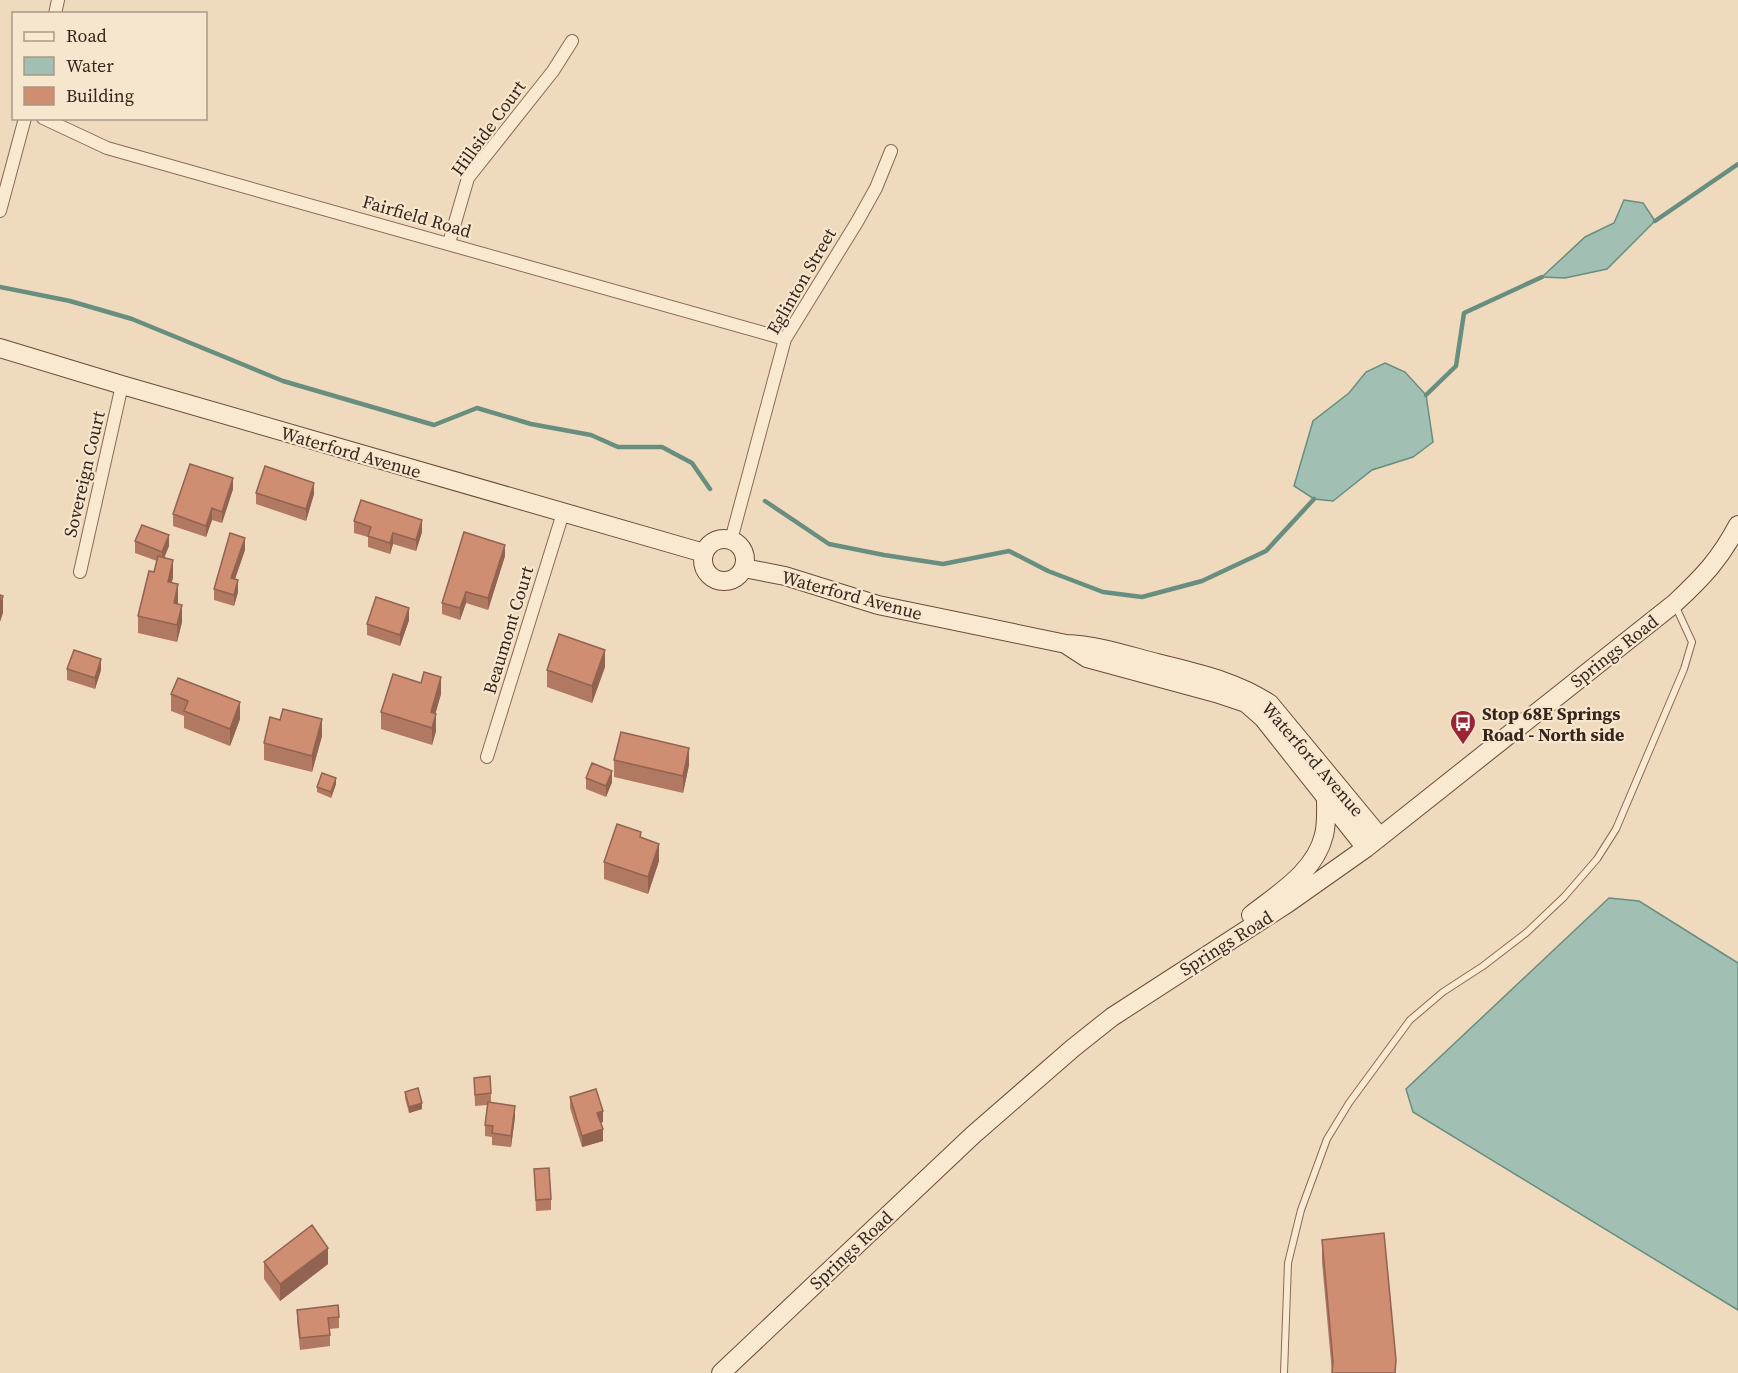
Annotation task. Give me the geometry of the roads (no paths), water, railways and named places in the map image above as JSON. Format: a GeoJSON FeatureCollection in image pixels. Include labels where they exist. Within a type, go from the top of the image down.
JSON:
{"type":"FeatureCollection","features":[{"type":"Feature","properties":{"kind":"street","name":"Hillside Court"},"geometry":{"type":"LineString","coordinates":[[449,243],[468,178],[553,71],[572,41]]}},
{"type":"Feature","properties":{"kind":"street"},"geometry":{"type":"LineString","coordinates":[[0,211],[24,120]]}},
{"type":"Feature","properties":{"kind":"street","name":"Fairfield Road"},"geometry":{"type":"LineString","coordinates":[[47,120],[107,148],[785,339]]}},
{"type":"Feature","properties":{"kind":"street","name":"Eglinton Street"},"geometry":{"type":"LineString","coordinates":[[731,540],[785,339],[857,222],[876,188],[891,151]]}},
{"type":"Feature","properties":{"kind":"street","name":"Waterford Avenue"},"geometry":{"type":"LineString","coordinates":[[0,348],[704,553]]}},
{"type":"Feature","properties":{"kind":"street","name":"Sovereign Court"},"geometry":{"type":"LineString","coordinates":[[80,572],[122,385]]}},
{"type":"Feature","properties":{"kind":"street","name":"Beaumont Court"},"geometry":{"type":"LineString","coordinates":[[487,757],[563,513]]}},
{"type":"Feature","properties":{"kind":"street","name":"Springs Road"},"geometry":{"type":"LineString","coordinates":[[721,1373],[972,1136],[1076,1046],[1112,1017],[1288,903],[1373,843],[1674,603],[1703,577],[1724,551],[1738,525]]}},
{"type":"Feature","properties":{"kind":"street"},"geometry":{"type":"LineString","coordinates":[[731,540],[743,551],[746,559],[744,568],[733,580],[716,581],[704,569],[702,561],[704,553],[715,541],[731,540]]}},
{"type":"Feature","properties":{"kind":"street","name":"Waterford Avenue"},"geometry":{"type":"LineString","coordinates":[[744,568],[785,576],[878,605],[1066,644],[1090,645],[1213,678],[1254,693],[1270,704],[1373,843]]}},
{"type":"Feature","properties":{"kind":"street","name":"Waterford Avenue"},"geometry":{"type":"LineString","coordinates":[[1066,644],[1087,658],[1246,703],[1263,718],[1326,797],[1373,843]]}},
{"type":"Feature","properties":{"kind":"street"},"geometry":{"type":"LineString","coordinates":[[1076,1046],[1094,1020],[1249,917],[1296,879],[1310,865],[1324,837],[1326,797]]}},
{"type":"Feature","properties":{"kind":"lane"},"geometry":{"type":"LineString","coordinates":[[1284,1373],[1288,1263],[1300,1210],[1327,1139],[1349,1103],[1410,1020],[1443,992],[1483,966],[1526,933],[1564,897],[1597,860],[1616,829],[1684,669],[1692,642],[1674,603]]}},
{"type":"Feature","properties":{"kind":"water"},"geometry":{"type":"Polygon","coordinates":[[[1624,200],[1643,203],[1655,221],[1607,269],[1565,278],[1542,277],[1585,237],[1614,223],[1624,200]]]}},
{"type":"Feature","properties":{"kind":"water"},"geometry":{"type":"Polygon","coordinates":[[[1385,363],[1405,372],[1426,395],[1433,442],[1413,457],[1372,470],[1333,501],[1314,499],[1294,486],[1313,421],[1349,393],[1366,372],[1385,363]]]}},
{"type":"Feature","properties":{"kind":"water"},"geometry":{"type":"Polygon","coordinates":[[[1609,898],[1639,901],[1738,963],[1738,1310],[1413,1112],[1406,1089],[1609,898]]]}},
{"type":"Feature","properties":{"kind":"waterway"},"geometry":{"type":"LineString","coordinates":[[1655,221],[1738,164]]}},
{"type":"Feature","properties":{"kind":"waterway"},"geometry":{"type":"LineString","coordinates":[[1426,395],[1456,366],[1464,313],[1542,277]]}},
{"type":"Feature","properties":{"kind":"waterway"},"geometry":{"type":"LineString","coordinates":[[0,287],[70,301],[132,319],[283,381],[434,425],[477,408],[531,424],[591,435],[618,447],[662,447],[692,463],[710,489]]}},
{"type":"Feature","properties":{"kind":"waterway"},"geometry":{"type":"LineString","coordinates":[[765,501],[829,544],[943,564],[1009,551],[1048,571],[1103,592],[1142,597],[1202,581],[1266,551],[1314,499]]}},
{"type":"Feature","properties":{"kind":"place","name":"Stop 68E Springs Road - North side"},"geometry":{"type":"Point","coordinates":[1463,746]}}]}
